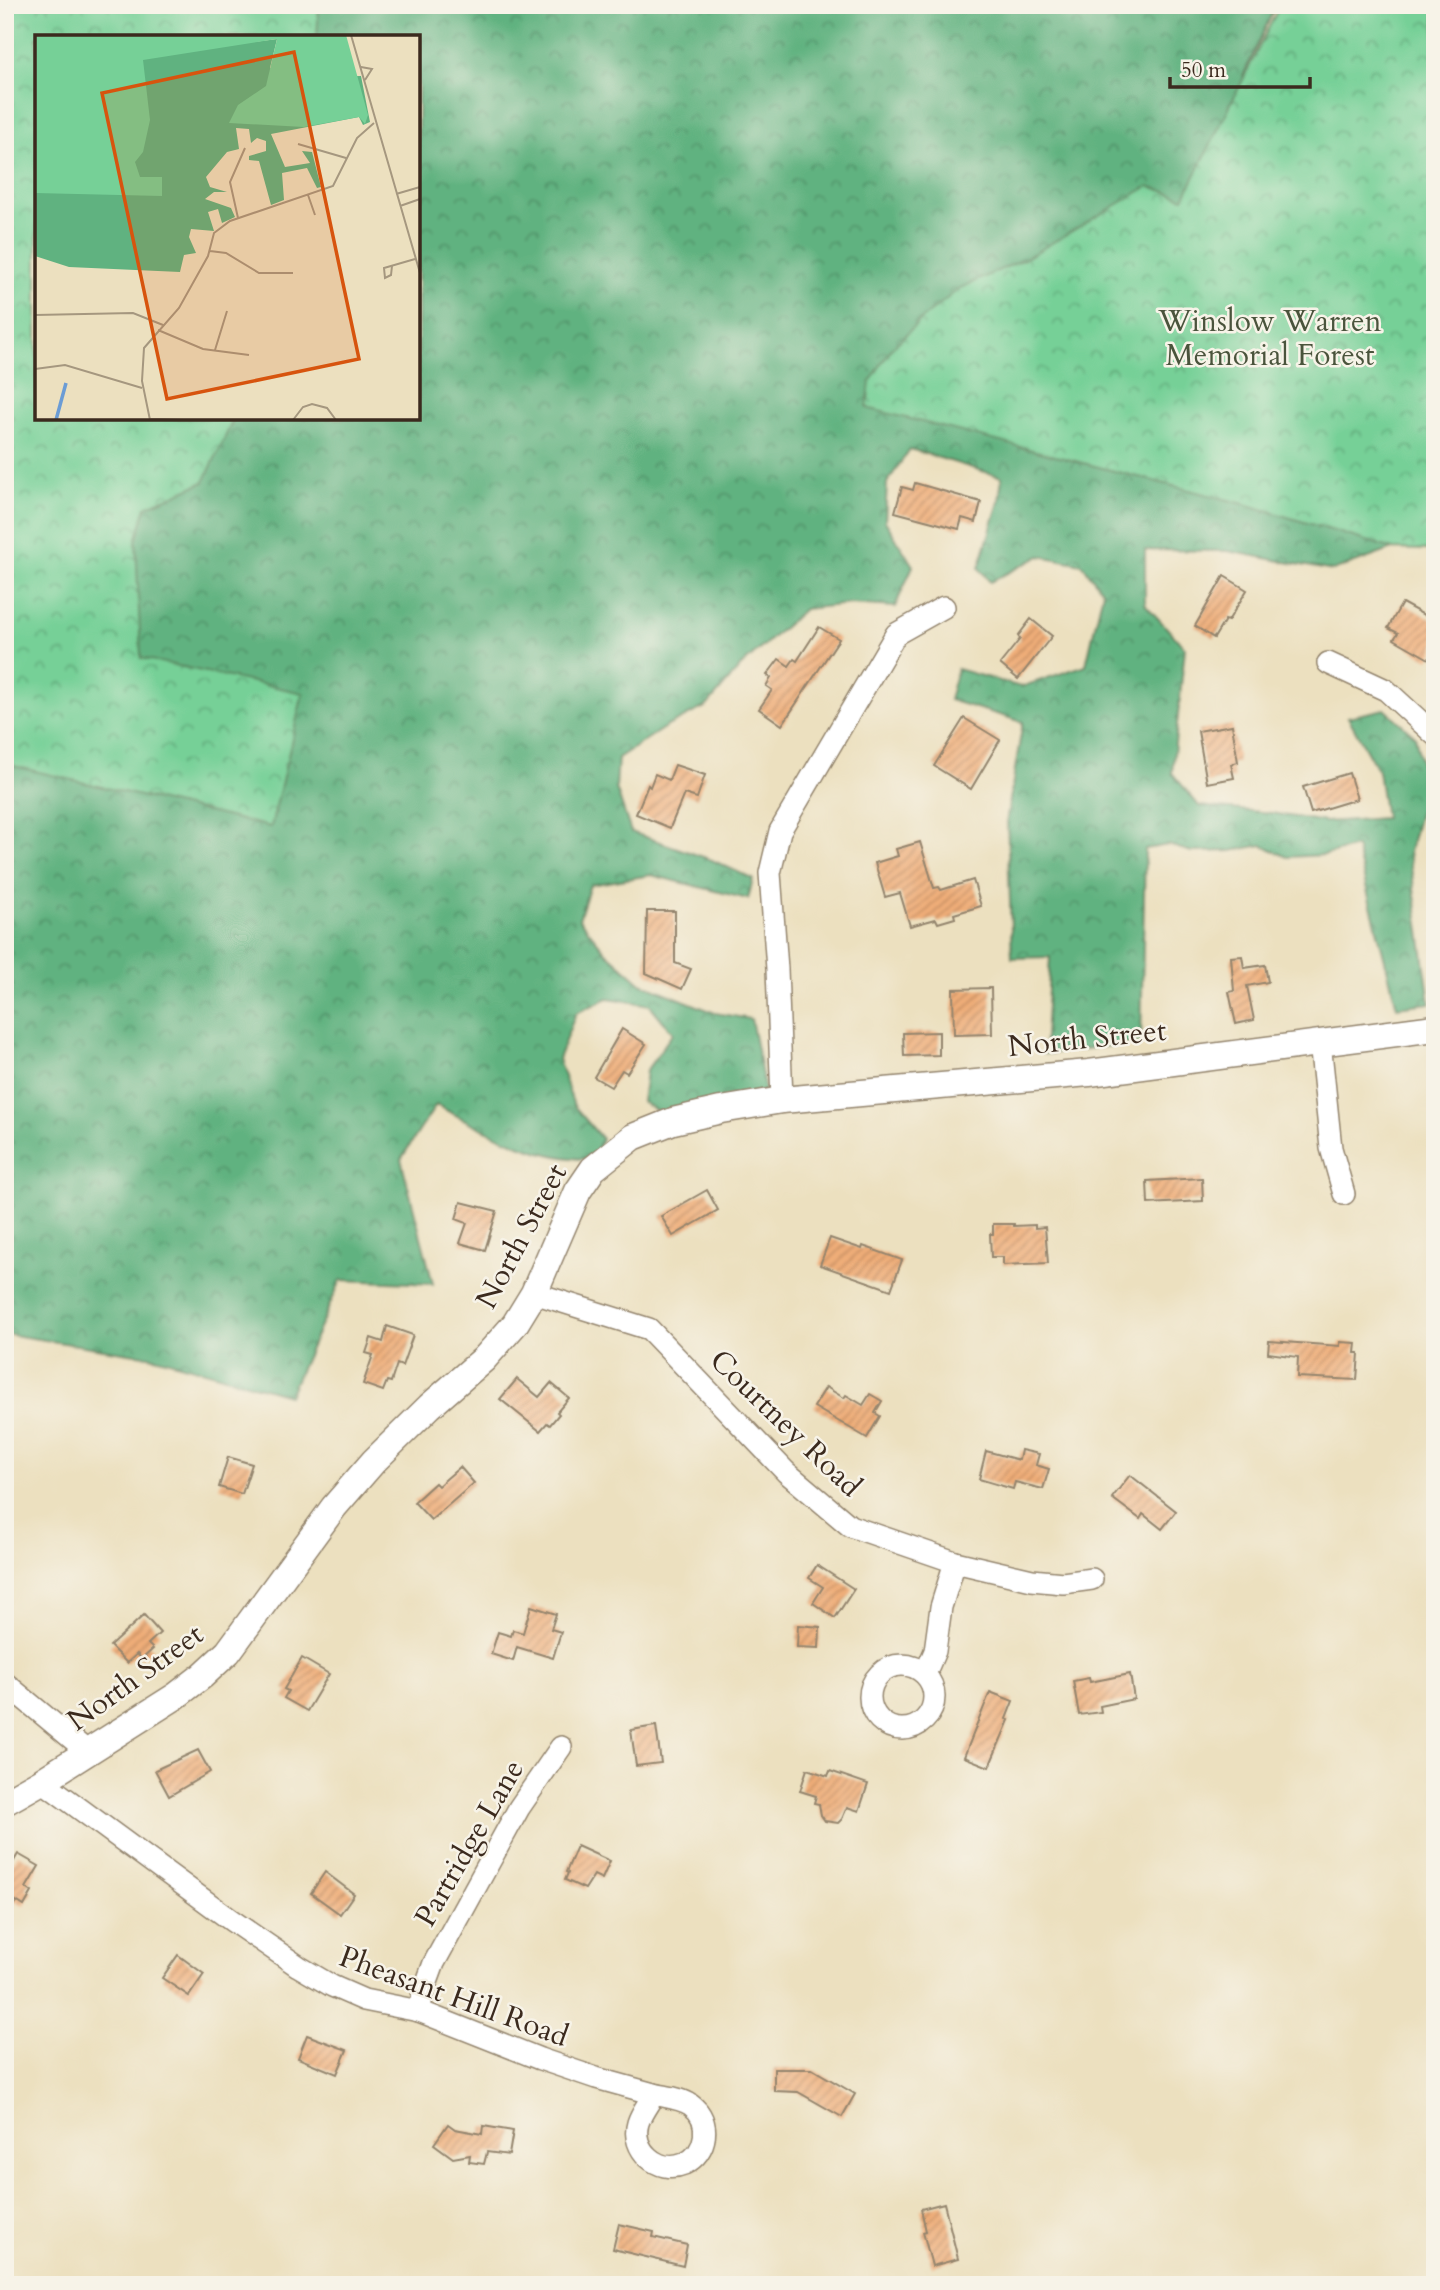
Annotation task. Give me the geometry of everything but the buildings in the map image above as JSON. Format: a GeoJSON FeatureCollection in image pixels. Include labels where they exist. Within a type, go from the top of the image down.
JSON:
{"type":"FeatureCollection","features":[{"type":"Feature","properties":{"kind":"street"},"geometry":{"type":"LineString","coordinates":[[782,1100],[770,873],[780,831],[896,634],[944,607]]}},
{"type":"Feature","properties":{"kind":"street"},"geometry":{"type":"LineString","coordinates":[[1328,663],[1386,690],[1435,735]]}},
{"type":"Feature","properties":{"kind":"street","name":"North Street"},"geometry":{"type":"LineString","coordinates":[[5,1802],[176,1696],[228,1652],[342,1498],[374,1461],[430,1406],[484,1359],[515,1324],[534,1293],[578,1191],[593,1169],[633,1137],[673,1121],[782,1100],[1089,1073],[1435,1028]]}},
{"type":"Feature","properties":{"kind":"street"},"geometry":{"type":"LineString","coordinates":[[1320,1042],[1331,1148],[1344,1194]]}},
{"type":"Feature","properties":{"kind":"street","name":"Courtney Road"},"geometry":{"type":"LineString","coordinates":[[534,1293],[649,1329],[786,1472],[850,1526],[955,1562],[1046,1583],[1092,1579]]}},
{"type":"Feature","properties":{"kind":"street"},"geometry":{"type":"LineString","coordinates":[[925,1674],[935,1651],[941,1607],[955,1562]]}},
{"type":"Feature","properties":{"kind":"street"},"geometry":{"type":"LineString","coordinates":[[5,1683],[88,1752]]}},
{"type":"Feature","properties":{"kind":"street","name":"Partridge Lane"},"geometry":{"type":"LineString","coordinates":[[419,2011],[434,1963],[519,1808],[561,1747]]}},
{"type":"Feature","properties":{"kind":"street","name":"Pheasant Hill Road"},"geometry":{"type":"LineString","coordinates":[[42,1781],[231,1920],[332,1986],[364,2000],[419,2011],[540,2059],[654,2094]]}},
{"type":"Feature","properties":{"kind":"green space"},"geometry":{"type":"Polygon","coordinates":[[[5,5],[1276,5],[1243,76],[1353,164],[1435,550],[1393,549],[1333,571],[1228,551],[1145,550],[1145,604],[1185,648],[1172,773],[1199,806],[1271,813],[1325,822],[1385,818],[1378,771],[1348,717],[1385,709],[1415,736],[1426,787],[1409,852],[1430,1003],[1397,1007],[1356,847],[1325,855],[1287,857],[1262,845],[1231,851],[1192,852],[1168,845],[1145,849],[1141,1042],[1044,1054],[1050,957],[1012,958],[1007,817],[1023,722],[949,700],[957,669],[1021,687],[1086,665],[1103,592],[1082,564],[1040,556],[990,582],[979,568],[999,502],[1002,477],[910,449],[887,483],[885,521],[913,566],[895,607],[849,604],[804,609],[740,667],[707,706],[667,726],[618,758],[616,788],[631,832],[712,860],[753,879],[748,899],[651,875],[590,885],[579,919],[606,952],[641,983],[715,1013],[751,1019],[765,1091],[663,1115],[642,1102],[646,1071],[673,1033],[650,1005],[608,998],[576,1013],[558,1059],[574,1106],[602,1139],[592,1159],[571,1158],[531,1149],[436,1105],[401,1159],[433,1284],[341,1280],[289,1395],[155,1357],[5,1334],[5,5]]]}},
{"type":"Feature","properties":{"kind":"green space"},"geometry":{"type":"Polygon","coordinates":[[[5,5],[319,5],[317,35],[35,35],[35,420],[233,420],[204,482],[146,507],[136,541],[141,658],[303,693],[271,827],[5,764],[5,5]]]}},
{"type":"Feature","properties":{"kind":"green space","name":"Winslow Warren Memorial Forest"},"geometry":{"type":"Polygon","coordinates":[[[1280,5],[1435,5],[1435,550],[1393,549],[1248,505],[867,408],[870,382],[891,349],[924,317],[960,288],[1024,259],[1149,186],[1184,198],[1280,5]]]}}]}
